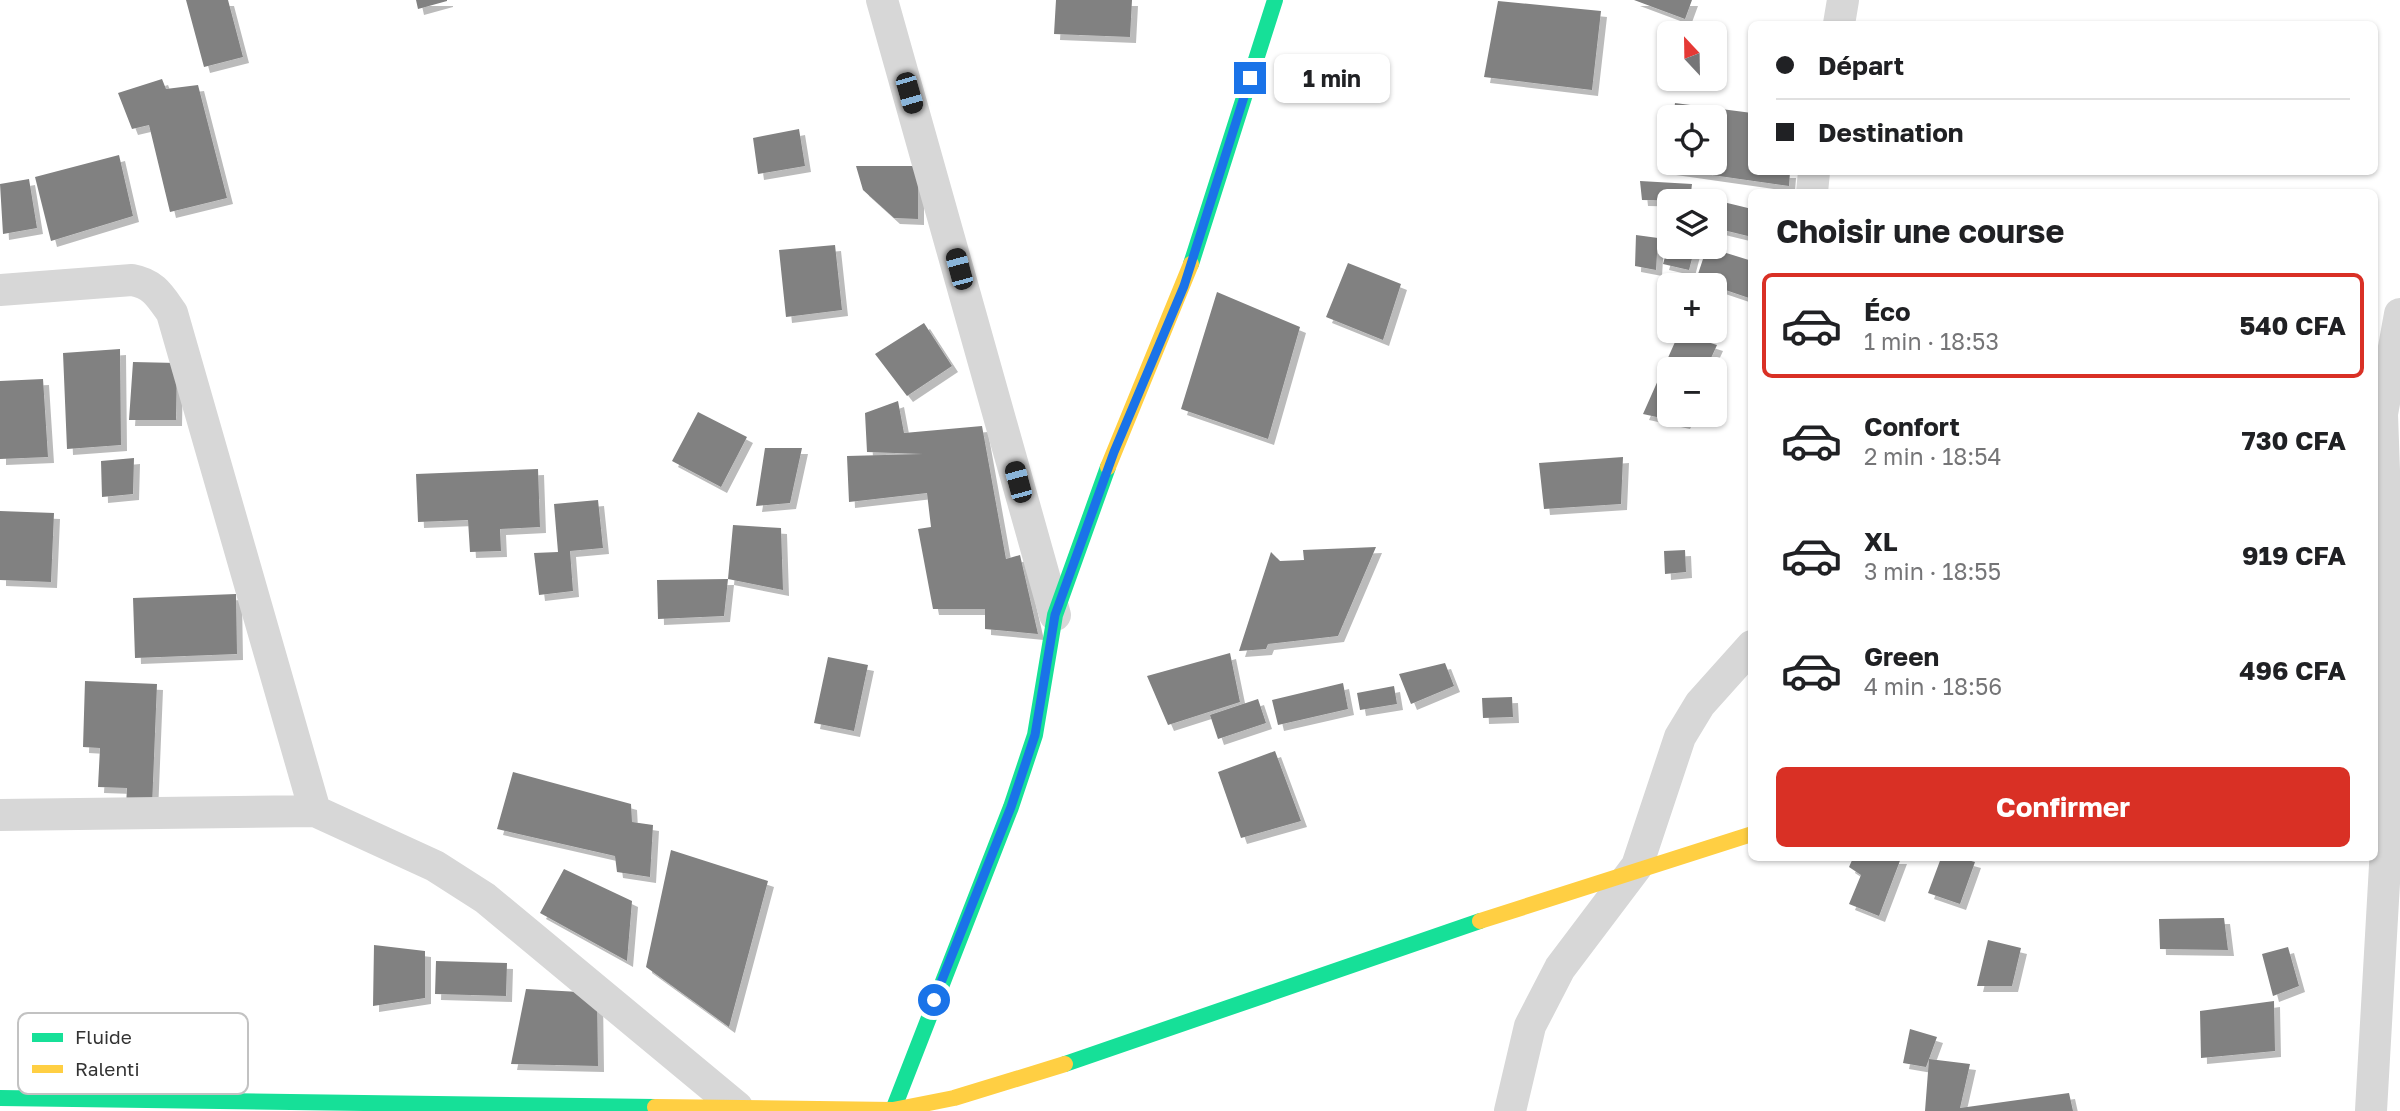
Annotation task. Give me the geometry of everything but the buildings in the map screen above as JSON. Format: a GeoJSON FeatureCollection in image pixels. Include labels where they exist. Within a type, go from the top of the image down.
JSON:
{"type":"FeatureCollection","features":[{"type":"Feature","properties":{"kind":"street"},"geometry":{"type":"LineString","coordinates":[[883,0],[1055,615]]}},
{"type":"Feature","properties":{"kind":"street"},"geometry":{"type":"LineString","coordinates":[[894,1110],[1011,807],[1035,735],[1055,615],[1114,452],[1184,286],[1275,0]]}},
{"type":"Feature","properties":{"kind":"street"},"geometry":{"type":"LineString","coordinates":[[1840,21],[1843,0]]}},
{"type":"Feature","properties":{"kind":"street"},"geometry":{"type":"LineString","coordinates":[[0,290],[132,280],[146,282],[156,290],[172,313],[315,811]]}},
{"type":"Feature","properties":{"kind":"street"},"geometry":{"type":"LineString","coordinates":[[2371,1111],[2389,725],[2386,413],[2400,314]]}},
{"type":"Feature","properties":{"kind":"street"},"geometry":{"type":"LineString","coordinates":[[1510,1111],[1530,1026],[1536,1014],[1560,968],[1637,866],[1680,737],[1700,704],[1748,650]]}},
{"type":"Feature","properties":{"kind":"street"},"geometry":{"type":"LineString","coordinates":[[0,815],[315,811],[435,866],[485,898],[737,1107]]}},
{"type":"Feature","properties":{"kind":"street"},"geometry":{"type":"LineString","coordinates":[[0,1098],[894,1110],[963,1095],[1236,1009],[1637,866],[1748,835]]}},
{"type":"Feature","properties":{"kind":"traffic: fast"},"geometry":{"type":"LineString","coordinates":[[1191,264],[1275,0]]}},
{"type":"Feature","properties":{"kind":"traffic: fast"},"geometry":{"type":"LineString","coordinates":[[893,1110],[1011,807],[1035,735],[1055,615],[1108,467]]}},
{"type":"Feature","properties":{"kind":"traffic: fast"},"geometry":{"type":"LineString","coordinates":[[1065,1064],[1480,921]]}},
{"type":"Feature","properties":{"kind":"traffic: fast"},"geometry":{"type":"LineString","coordinates":[[0,1098],[655,1107]]}},
{"type":"Feature","properties":{"kind":"traffic: slow"},"geometry":{"type":"LineString","coordinates":[[1108,467],[1191,264]]}},
{"type":"Feature","properties":{"kind":"traffic: slow"},"geometry":{"type":"LineString","coordinates":[[1480,921],[1748,835]]}},
{"type":"Feature","properties":{"kind":"traffic: slow"},"geometry":{"type":"LineString","coordinates":[[655,1107],[893,1110],[954,1098],[1065,1064]]}},
{"type":"Feature","properties":{"kind":"route"},"geometry":{"type":"LineString","coordinates":[[934,1000],[1011,807],[1035,735],[1055,615],[1114,452],[1184,286],[1250,78]]}}]}
